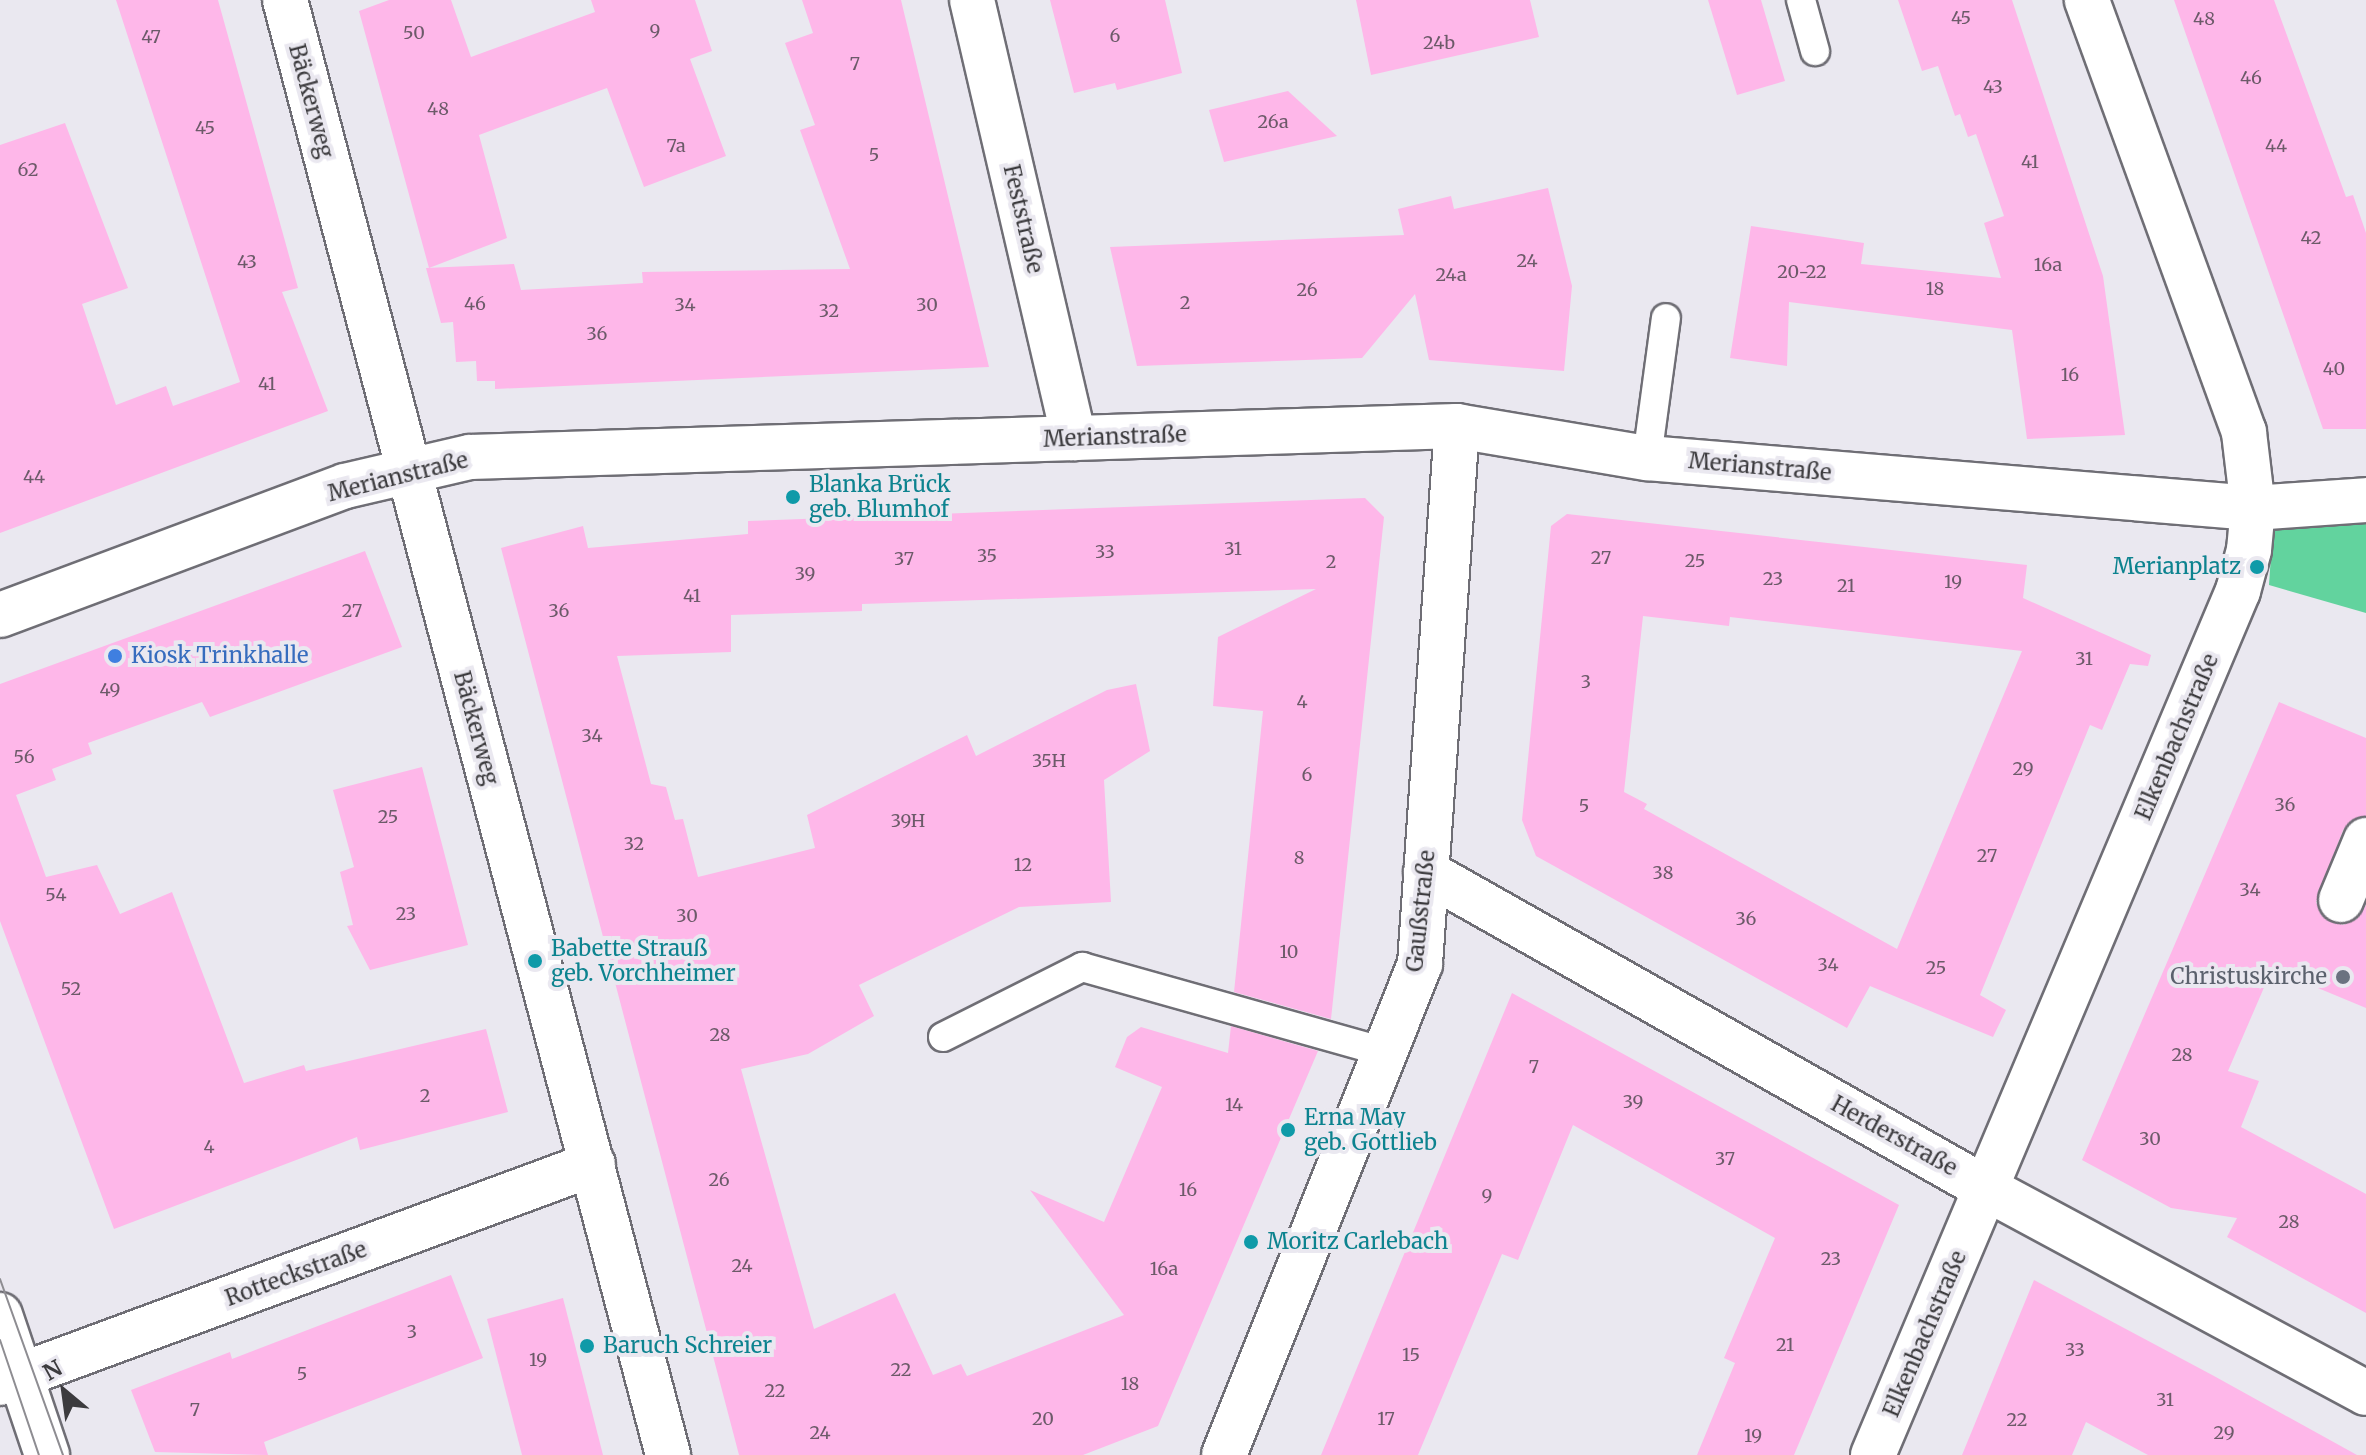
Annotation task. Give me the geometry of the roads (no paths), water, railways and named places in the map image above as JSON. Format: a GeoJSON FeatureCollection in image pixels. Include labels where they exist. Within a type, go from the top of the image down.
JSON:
{"type":"FeatureCollection","features":[{"type":"Feature","properties":{"kind":"street","name":"Bäckerweg"},"geometry":{"type":"LineString","coordinates":[[285,0],[668,1455]]}},
{"type":"Feature","properties":{"kind":"street","name":"Feststraße"},"geometry":{"type":"LineString","coordinates":[[972,0],[1074,438]]}},
{"type":"Feature","properties":{"kind":"street","name":"Elkenbachstraße"},"geometry":{"type":"LineString","coordinates":[[1873,1455],[2238,591],[2253,508],[2244,432],[2087,0]]}},
{"type":"Feature","properties":{"kind":"street","name":"Merianstraße"},"geometry":{"type":"LineString","coordinates":[[0,615],[345,486],[470,457],[1457,426],[1647,458],[2253,508]]}},
{"type":"Feature","properties":{"kind":"street","name":"Gaußstraße"},"geometry":{"type":"LineString","coordinates":[[1224,1455],[1388,1053],[1420,964],[1457,426]]}},
{"type":"Feature","properties":{"kind":"street"},"geometry":{"type":"LineString","coordinates":[[2253,508],[2366,500]]}},
{"type":"Feature","properties":{"kind":"street"},"geometry":{"type":"LineString","coordinates":[[2341,900],[2366,840]]}},
{"type":"Feature","properties":{"kind":"street","name":"Herderstraße"},"geometry":{"type":"LineString","coordinates":[[1426,872],[1987,1189],[2366,1393]]}},
{"type":"Feature","properties":{"kind":"street","name":"Rotteckstraße"},"geometry":{"type":"LineString","coordinates":[[10,1379],[593,1164]]}},
{"type":"Feature","properties":{"kind":"street"},"geometry":{"type":"LineString","coordinates":[[0,1315],[10,1379],[47,1455]]}},
{"type":"Feature","properties":{"kind":"lane"},"geometry":{"type":"LineString","coordinates":[[1801,0],[1815,51]]}},
{"type":"Feature","properties":{"kind":"lane"},"geometry":{"type":"LineString","coordinates":[[1647,458],[1666,318]]}},
{"type":"Feature","properties":{"kind":"lane"},"geometry":{"type":"LineString","coordinates":[[943,1037],[1082,967],[1388,1053]]}},
{"type":"Feature","properties":{"kind":"tram line"},"geometry":{"type":"LineString","coordinates":[[0,1279],[63,1455]]}},
{"type":"Feature","properties":{"kind":"tram line"},"geometry":{"type":"LineString","coordinates":[[0,1340],[39,1455]]}},
{"type":"Feature","properties":{"kind":"place","name":"Blanka Brück geb. Blumhof"},"geometry":{"type":"Point","coordinates":[793,497]}},
{"type":"Feature","properties":{"kind":"place","name":"Merianplatz"},"geometry":{"type":"Point","coordinates":[2257,567]}},
{"type":"Feature","properties":{"kind":"place","name":"Kiosk Trinkhalle"},"geometry":{"type":"Point","coordinates":[115,656]}},
{"type":"Feature","properties":{"kind":"place","name":"Babette Strauß geb. Vorchheimer"},"geometry":{"type":"Point","coordinates":[535,961]}},
{"type":"Feature","properties":{"kind":"place","name":"Christuskirche"},"geometry":{"type":"Point","coordinates":[2343,977]}},
{"type":"Feature","properties":{"kind":"place","name":"Erna May geb. Gottlieb"},"geometry":{"type":"Point","coordinates":[1288,1130]}},
{"type":"Feature","properties":{"kind":"place","name":"Moritz Carlebach"},"geometry":{"type":"Point","coordinates":[1251,1242]}},
{"type":"Feature","properties":{"kind":"place","name":"Baruch Schreier"},"geometry":{"type":"Point","coordinates":[587,1346]}}]}
